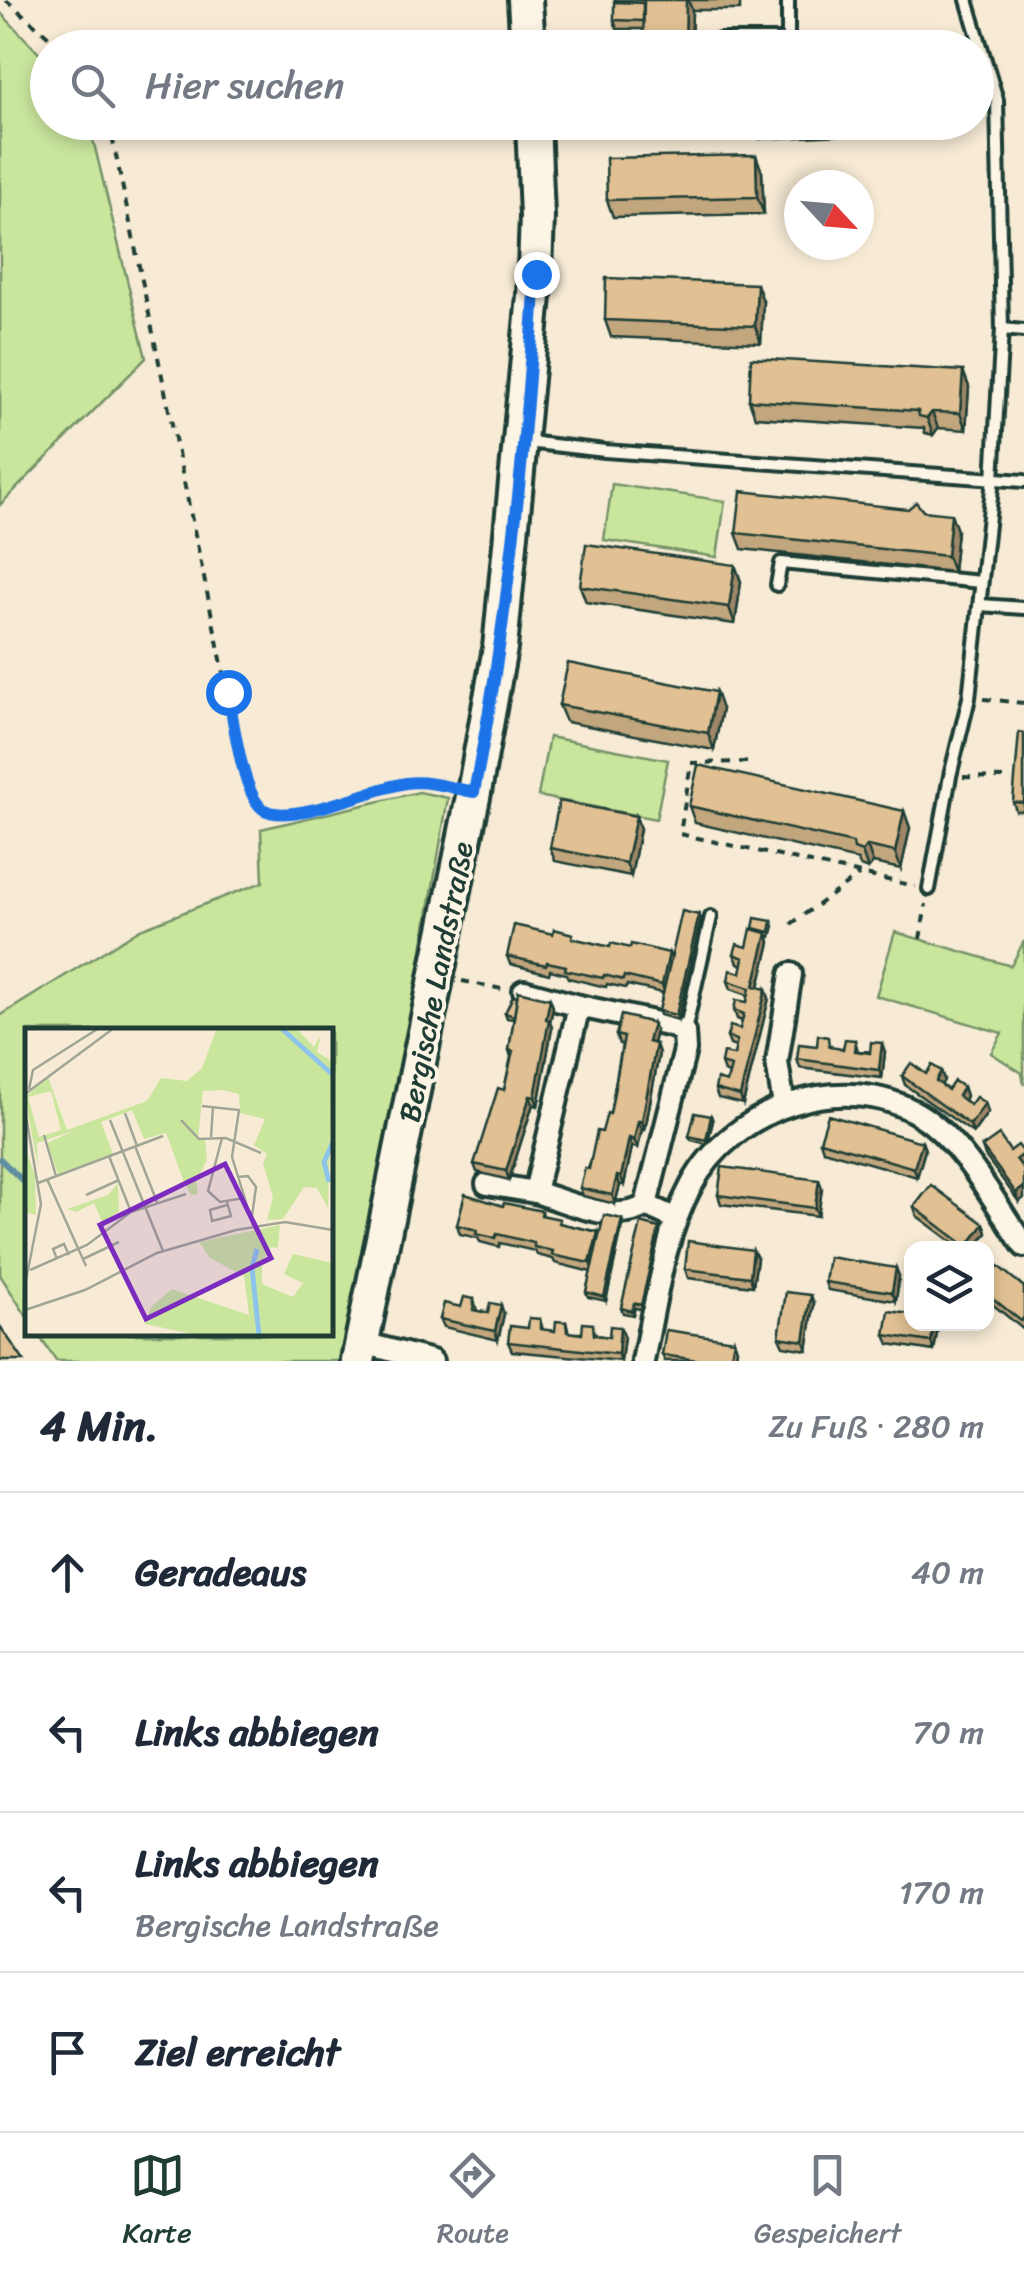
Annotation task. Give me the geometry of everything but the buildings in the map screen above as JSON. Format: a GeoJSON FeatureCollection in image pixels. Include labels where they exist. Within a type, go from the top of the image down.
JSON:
{"type":"FeatureCollection","features":[{"type":"Feature","properties":{"kind":"main road"},"geometry":{"type":"LineString","coordinates":[[525,0],[527,30]]}},
{"type":"Feature","properties":{"kind":"main road","name":"Bergische Landstraße"},"geometry":{"type":"LineString","coordinates":[[361,1352],[500,648],[537,252],[533,140]]}},
{"type":"Feature","properties":{"kind":"street"},"geometry":{"type":"LineString","coordinates":[[784,1106],[777,1062],[790,974]]}},
{"type":"Feature","properties":{"kind":"street"},"geometry":{"type":"LineString","coordinates":[[487,1184],[621,1214],[646,1206],[684,1050],[684,1032],[672,1026],[524,991]]}},
{"type":"Feature","properties":{"kind":"street"},"geometry":{"type":"LineString","coordinates":[[535,1192],[578,1006]]}},
{"type":"Feature","properties":{"kind":"street"},"geometry":{"type":"LineString","coordinates":[[643,1361],[676,1219],[693,1182],[728,1140],[784,1106],[822,1095],[860,1094],[920,1116],[958,1152],[1024,1246]]}},
{"type":"Feature","properties":{"kind":"street"},"geometry":{"type":"LineString","coordinates":[[646,1206],[676,1219]]}},
{"type":"Feature","properties":{"kind":"street"},"geometry":{"type":"LineString","coordinates":[[361,1352],[432,1361]]}},
{"type":"Feature","properties":{"kind":"lane"},"geometry":{"type":"LineString","coordinates":[[788,0],[788,30]]}},
{"type":"Feature","properties":{"kind":"lane"},"geometry":{"type":"LineString","coordinates":[[967,0],[976,30]]}},
{"type":"Feature","properties":{"kind":"lane"},"geometry":{"type":"LineString","coordinates":[[929,889],[950,776],[970,698],[993,478],[1002,330],[994,90]]}},
{"type":"Feature","properties":{"kind":"lane"},"geometry":{"type":"LineString","coordinates":[[1002,330],[1024,331]]}},
{"type":"Feature","properties":{"kind":"lane"},"geometry":{"type":"LineString","coordinates":[[522,442],[1024,481]]}},
{"type":"Feature","properties":{"kind":"lane"},"geometry":{"type":"LineString","coordinates":[[777,585],[781,563],[981,582]]}},
{"type":"Feature","properties":{"kind":"lane"},"geometry":{"type":"LineString","coordinates":[[980,604],[1024,608]]}},
{"type":"Feature","properties":{"kind":"lane"},"geometry":{"type":"LineString","coordinates":[[684,1032],[711,916]]}},
{"type":"Feature","properties":{"kind":"path"},"geometry":{"type":"LineString","coordinates":[[6,0],[41,30]]}},
{"type":"Feature","properties":{"kind":"path"},"geometry":{"type":"LineString","coordinates":[[114,140],[243,765],[253,794],[264,809],[282,814],[350,800],[404,783],[434,782],[474,792]]}},
{"type":"Feature","properties":{"kind":"path"},"geometry":{"type":"LineString","coordinates":[[970,698],[1024,703]]}},
{"type":"Feature","properties":{"kind":"path"},"geometry":{"type":"LineString","coordinates":[[748,762],[691,764],[680,834],[901,883]]}},
{"type":"Feature","properties":{"kind":"path"},"geometry":{"type":"LineString","coordinates":[[950,776],[1008,778]]}},
{"type":"Feature","properties":{"kind":"path"},"geometry":{"type":"LineString","coordinates":[[791,924],[859,875]]}},
{"type":"Feature","properties":{"kind":"path"},"geometry":{"type":"LineString","coordinates":[[920,939],[929,889]]}},
{"type":"Feature","properties":{"kind":"path"},"geometry":{"type":"LineString","coordinates":[[461,980],[524,991]]}},
{"type":"Feature","properties":{"kind":"green space"},"geometry":{"type":"Polygon","coordinates":[[[0,12],[30,44],[30,140],[93,140],[146,358],[0,505],[0,12]]]}},
{"type":"Feature","properties":{"kind":"green space"},"geometry":{"type":"Polygon","coordinates":[[[612,484],[725,501],[717,557],[604,540],[612,484]]]}},
{"type":"Feature","properties":{"kind":"green space"},"geometry":{"type":"Polygon","coordinates":[[[549,737],[668,760],[656,819],[538,796],[549,737]]]}},
{"type":"Feature","properties":{"kind":"green space"},"geometry":{"type":"Polygon","coordinates":[[[419,792],[448,798],[414,997],[339,1361],[56,1361],[39,1336],[332,1336],[332,1028],[25,1028],[25,1314],[0,1275],[0,1016],[140,929],[263,882],[261,829],[419,792]]]}},
{"type":"Feature","properties":{"kind":"green space"},"geometry":{"type":"Polygon","coordinates":[[[895,932],[1011,966],[1024,941],[1024,1085],[1022,1073],[991,1053],[1002,1033],[876,996],[895,932]]]}},
{"type":"Feature","properties":{"kind":"waterway"},"geometry":{"type":"LineString","coordinates":[[0,1159],[25,1183]]}},
{"type":"Feature","properties":{"kind":"route"},"geometry":{"type":"LineString","coordinates":[[228,692],[243,765],[253,794],[264,809],[282,814],[350,800],[404,783],[434,782],[474,792],[500,648],[536,274]]}}]}
